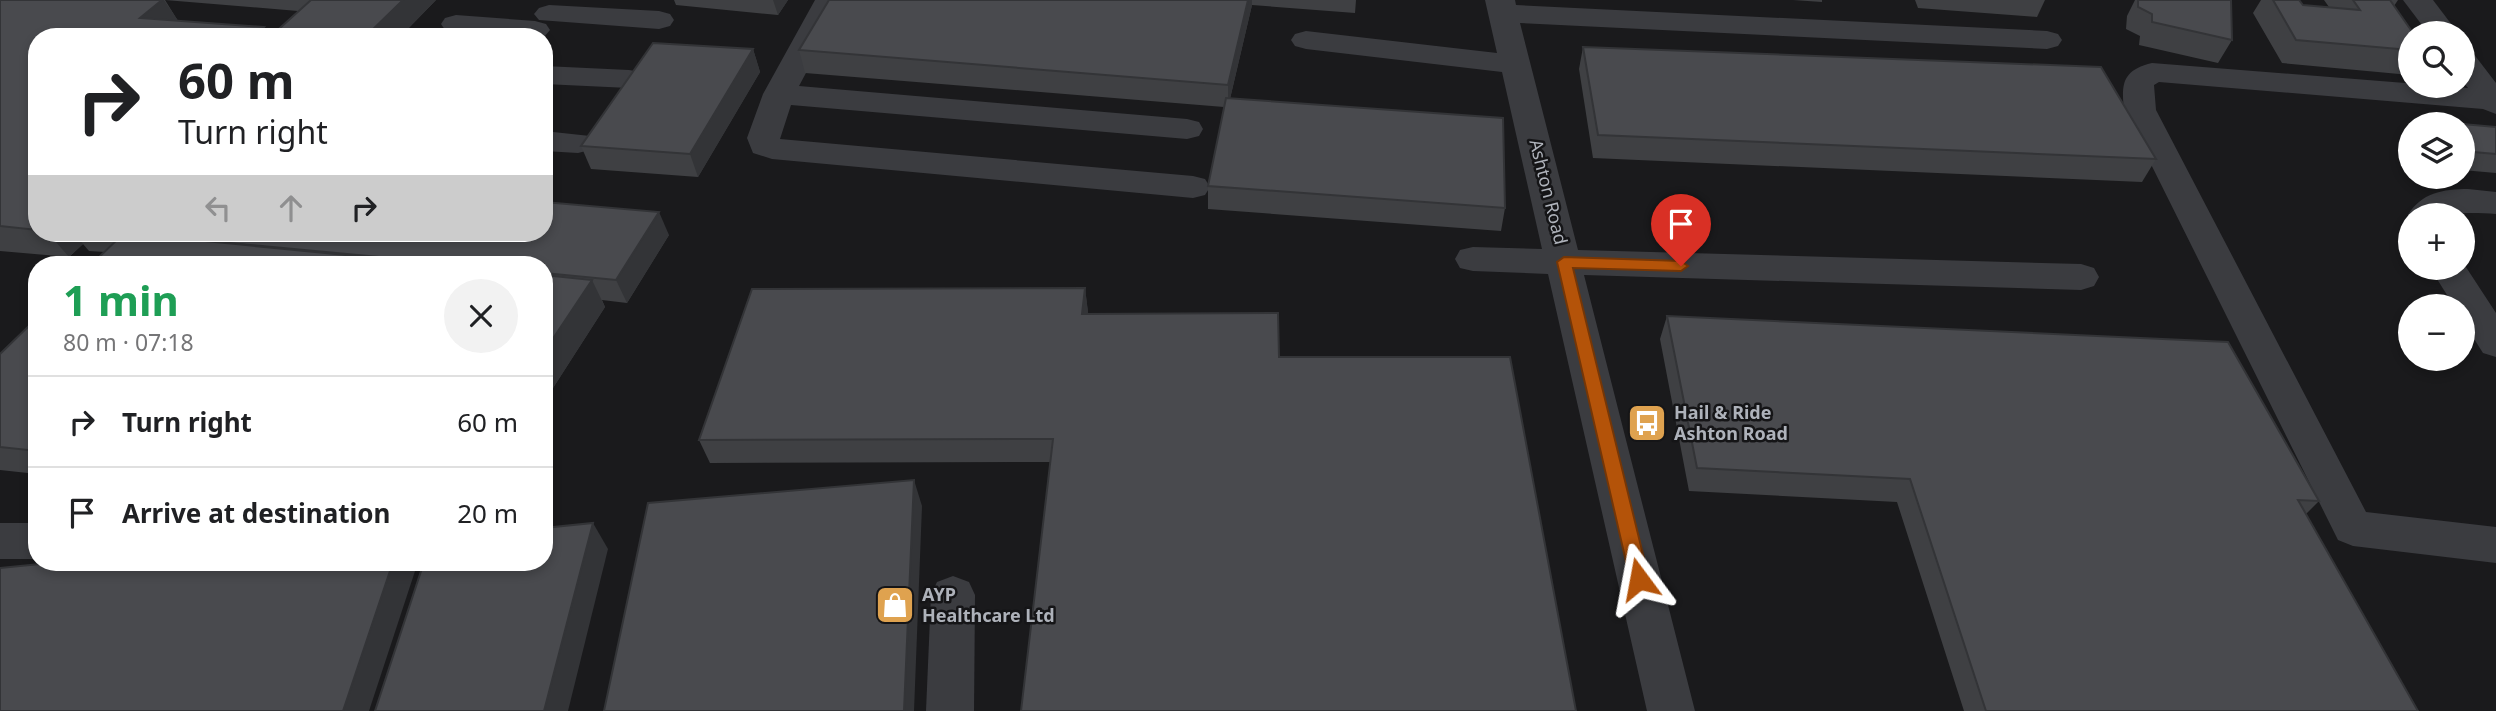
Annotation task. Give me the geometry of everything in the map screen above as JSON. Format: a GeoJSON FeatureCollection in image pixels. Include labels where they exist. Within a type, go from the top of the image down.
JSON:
{"type":"FeatureCollection","features":[{"type":"Feature","properties":{"kind":"street"},"geometry":{"type":"LineString","coordinates":[[830,0],[779,94],[763,138],[765,146],[772,149],[1193,187]]}},
{"type":"Feature","properties":{"kind":"street"},"geometry":{"type":"LineString","coordinates":[[2418,0],[2434,21]]}},
{"type":"Feature","properties":{"kind":"street"},"geometry":{"type":"LineString","coordinates":[[1502,7],[2047,40]]}},
{"type":"Feature","properties":{"kind":"street","name":"Ashton Road"},"geometry":{"type":"LineString","coordinates":[[1502,7],[1671,711]]}},
{"type":"Feature","properties":{"kind":"street"},"geometry":{"type":"LineString","coordinates":[[456,24],[543,20],[659,20]]}},
{"type":"Feature","properties":{"kind":"street"},"geometry":{"type":"LineString","coordinates":[[1306,40],[1517,64]]}},
{"type":"Feature","properties":{"kind":"street"},"geometry":{"type":"LineString","coordinates":[[2494,102],[2152,72],[2139,82],[2138,93],[2140,110],[2353,528],[2496,545]]}},
{"type":"Feature","properties":{"kind":"street"},"geometry":{"type":"LineString","coordinates":[[553,75],[629,79]]}},
{"type":"Feature","properties":{"kind":"street"},"geometry":{"type":"LineString","coordinates":[[2475,77],[2494,102]]}},
{"type":"Feature","properties":{"kind":"street"},"geometry":{"type":"LineString","coordinates":[[779,94],[1187,129]]}},
{"type":"Feature","properties":{"kind":"street"},"geometry":{"type":"LineString","coordinates":[[1056,175],[1073,119]]}},
{"type":"Feature","properties":{"kind":"street"},"geometry":{"type":"LineString","coordinates":[[553,142],[578,143]]}},
{"type":"Feature","properties":{"kind":"street"},"geometry":{"type":"LineString","coordinates":[[2442,203],[2460,200],[2496,203]]}},
{"type":"Feature","properties":{"kind":"street"},"geometry":{"type":"LineString","coordinates":[[1473,259],[2081,276]]}},
{"type":"Feature","properties":{"kind":"street"},"geometry":{"type":"LineString","coordinates":[[2456,280],[2496,343]]}},
{"type":"Feature","properties":{"kind":"street"},"geometry":{"type":"LineString","coordinates":[[0,541],[28,541]]}},
{"type":"Feature","properties":{"kind":"street"},"geometry":{"type":"LineString","coordinates":[[950,711],[953,595]]}},
{"type":"Feature","properties":{"kind":"building"},"geometry":{"type":"Polygon","coordinates":[[[0,0],[162,0],[140,18],[264,27],[28,28],[28,229],[0,226],[0,0]]]}},
{"type":"Feature","properties":{"kind":"building"},"geometry":{"type":"Polygon","coordinates":[[[311,0],[403,0],[374,28],[280,28],[311,0]]]}},
{"type":"Feature","properties":{"kind":"building"},"geometry":{"type":"Polygon","coordinates":[[[829,0],[1248,0],[1228,85],[799,50],[829,0]]]}},
{"type":"Feature","properties":{"kind":"building"},"geometry":{"type":"Polygon","coordinates":[[[2138,0],[2231,0],[2232,40],[2152,22],[2152,14],[2138,7],[2138,0]]]}},
{"type":"Feature","properties":{"kind":"building"},"geometry":{"type":"Polygon","coordinates":[[[2273,0],[2299,0],[2303,5],[2360,10],[2353,0],[2390,0],[2405,21],[2398,21],[2398,49],[2296,40],[2273,0]]]}},
{"type":"Feature","properties":{"kind":"building"},"geometry":{"type":"Polygon","coordinates":[[[653,43],[753,49],[690,154],[581,146],[653,43]]]}},
{"type":"Feature","properties":{"kind":"building"},"geometry":{"type":"Polygon","coordinates":[[[1583,47],[2101,67],[2156,159],[1598,135],[1583,47]]]}},
{"type":"Feature","properties":{"kind":"building"},"geometry":{"type":"Polygon","coordinates":[[[1226,98],[1503,118],[1505,208],[1208,186],[1226,98]]]}},
{"type":"Feature","properties":{"kind":"building"},"geometry":{"type":"Polygon","coordinates":[[[2475,125],[2496,127],[2496,154],[2475,152],[2475,125]]]}},
{"type":"Feature","properties":{"kind":"building"},"geometry":{"type":"Polygon","coordinates":[[[553,203],[659,212],[616,280],[553,274],[553,256],[368,256],[218,242],[553,242],[553,203]]]}},
{"type":"Feature","properties":{"kind":"building"},"geometry":{"type":"Polygon","coordinates":[[[115,242],[215,242],[355,256],[100,256],[115,242]]]}},
{"type":"Feature","properties":{"kind":"building"},"geometry":{"type":"Polygon","coordinates":[[[553,276],[592,280],[553,338],[553,276]]]}},
{"type":"Feature","properties":{"kind":"building"},"geometry":{"type":"Polygon","coordinates":[[[1085,288],[1082,314],[1278,313],[1279,357],[1510,357],[1576,711],[1021,711],[1053,439],[699,440],[752,289],[1085,288]]]}},
{"type":"Feature","properties":{"kind":"building"},"geometry":{"type":"Polygon","coordinates":[[[1667,316],[2228,342],[2319,501],[2298,500],[2418,711],[1986,711],[1910,479],[1697,468],[1667,316]]]}},
{"type":"Feature","properties":{"kind":"building"},"geometry":{"type":"Polygon","coordinates":[[[28,327],[28,450],[0,447],[0,354],[28,327]]]}},
{"type":"Feature","properties":{"kind":"building"},"geometry":{"type":"Polygon","coordinates":[[[914,480],[904,711],[604,711],[648,503],[914,480]]]}},
{"type":"Feature","properties":{"kind":"building"},"geometry":{"type":"Polygon","coordinates":[[[593,523],[544,711],[375,711],[421,571],[553,571],[553,527],[593,523]]]}},
{"type":"Feature","properties":{"kind":"building"},"geometry":{"type":"Polygon","coordinates":[[[28,565],[28,571],[390,571],[343,711],[0,711],[0,568],[28,565]]]}},
{"type":"Feature","properties":{"kind":"place","name":"Hail & Ride Ashton Road"},"geometry":{"type":"Point","coordinates":[1647,423]}},
{"type":"Feature","properties":{"kind":"place","name":"AYP Healthcare Ltd"},"geometry":{"type":"Point","coordinates":[895,605]}},
{"type":"Feature","properties":{"kind":"route"},"geometry":{"type":"LineString","coordinates":[[1639,579],[1564,262],[1681,266]]}}]}
